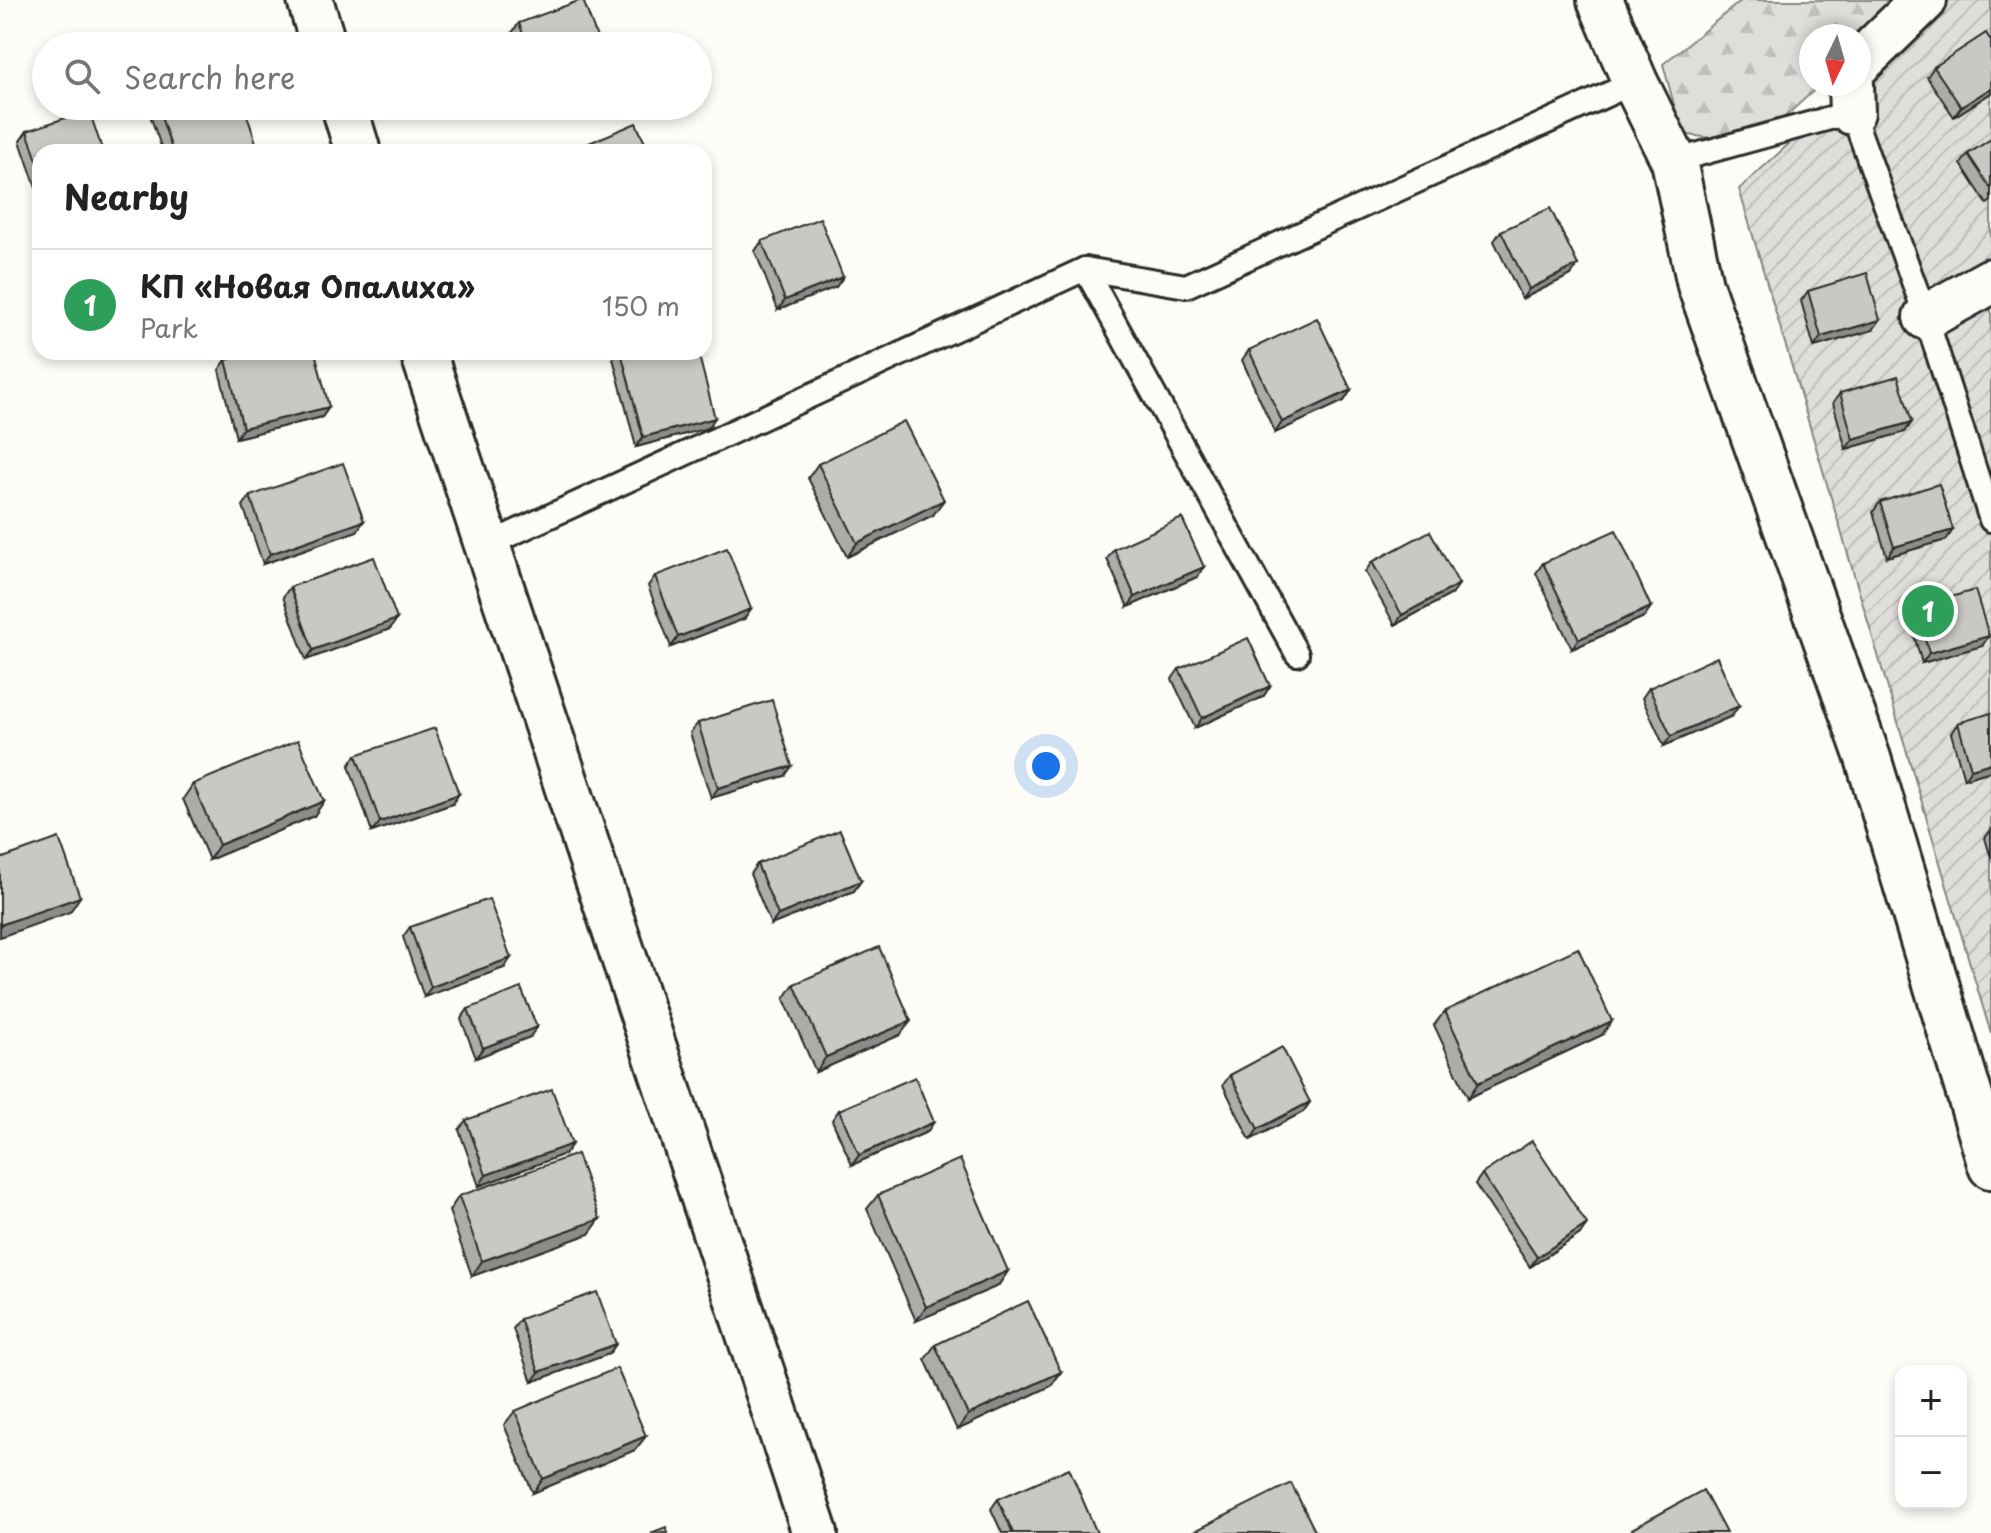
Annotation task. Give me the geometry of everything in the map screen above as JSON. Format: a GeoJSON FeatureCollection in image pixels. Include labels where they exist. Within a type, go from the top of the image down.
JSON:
{"type":"FeatureCollection","features":[{"type":"Feature","properties":{"kind":"street"},"geometry":{"type":"LineString","coordinates":[[310,0],[320,32]]}},
{"type":"Feature","properties":{"kind":"street"},"geometry":{"type":"LineString","coordinates":[[1600,0],[1635,82],[1674,161],[1700,285],[1868,758],[1991,1166]]}},
{"type":"Feature","properties":{"kind":"street"},"geometry":{"type":"LineString","coordinates":[[1871,51],[1924,0]]}},
{"type":"Feature","properties":{"kind":"street"},"geometry":{"type":"LineString","coordinates":[[348,120],[356,144]]}},
{"type":"Feature","properties":{"kind":"street"},"geometry":{"type":"LineString","coordinates":[[1926,317],[1991,281]]}},
{"type":"Feature","properties":{"kind":"street"},"geometry":{"type":"LineString","coordinates":[[426,360],[815,1533]]}},
{"type":"Feature","properties":{"kind":"lane"},"geometry":{"type":"LineString","coordinates":[[485,546],[1085,269],[1186,286],[1635,82]]}},
{"type":"Feature","properties":{"kind":"lane"},"geometry":{"type":"LineString","coordinates":[[1674,161],[1851,98],[1991,520]]}},
{"type":"Feature","properties":{"kind":"lane"},"geometry":{"type":"LineString","coordinates":[[1085,269],[1297,654]]}},
{"type":"Feature","properties":{"kind":"green space"},"geometry":{"type":"Polygon","coordinates":[[[1742,0],[1913,0],[1871,28],[1871,24],[1799,24],[1799,96],[1808,96],[1755,144],[1682,134],[1663,64],[1742,0]]]}},
{"type":"Feature","properties":{"kind":"green space"},"geometry":{"type":"Polygon","coordinates":[[[1948,0],[1991,0],[1991,1034],[1739,189],[1842,96],[1871,96],[1871,70],[1948,0]]]}},
{"type":"Feature","properties":{"kind":"building"},"geometry":{"type":"Polygon","coordinates":[[[583,0],[595,32],[523,32],[519,23],[583,0]]]}},
{"type":"Feature","properties":{"kind":"building"},"geometry":{"type":"Polygon","coordinates":[[[1986,33],[1991,41],[1991,88],[1961,107],[1934,67],[1986,33]]]}},
{"type":"Feature","properties":{"kind":"building"},"geometry":{"type":"Polygon","coordinates":[[[59,120],[92,120],[100,144],[32,146],[27,131],[59,120]]]}},
{"type":"Feature","properties":{"kind":"building"},"geometry":{"type":"Polygon","coordinates":[[[162,120],[249,120],[256,144],[170,144],[162,120]]]}},
{"type":"Feature","properties":{"kind":"building"},"geometry":{"type":"Polygon","coordinates":[[[636,123],[645,144],[587,144],[636,123]]]}},
{"type":"Feature","properties":{"kind":"building"},"geometry":{"type":"Polygon","coordinates":[[[1991,139],[1991,189],[1968,154],[1991,139]]]}},
{"type":"Feature","properties":{"kind":"building"},"geometry":{"type":"Polygon","coordinates":[[[1550,208],[1578,265],[1529,289],[1501,231],[1550,208]]]}},
{"type":"Feature","properties":{"kind":"building"},"geometry":{"type":"Polygon","coordinates":[[[820,218],[843,277],[785,300],[762,241],[820,218]]]}},
{"type":"Feature","properties":{"kind":"building"},"geometry":{"type":"Polygon","coordinates":[[[1867,273],[1880,320],[1821,337],[1808,291],[1867,273]]]}},
{"type":"Feature","properties":{"kind":"building"},"geometry":{"type":"Polygon","coordinates":[[[1317,318],[1351,390],[1282,422],[1249,350],[1317,318]]]}},
{"type":"Feature","properties":{"kind":"building"},"geometry":{"type":"Polygon","coordinates":[[[226,360],[317,360],[329,407],[243,428],[226,360]]]}},
{"type":"Feature","properties":{"kind":"building"},"geometry":{"type":"Polygon","coordinates":[[[623,360],[700,360],[715,418],[643,437],[623,360]]]}},
{"type":"Feature","properties":{"kind":"building"},"geometry":{"type":"Polygon","coordinates":[[[1898,376],[1912,422],[1853,439],[1840,393],[1898,376]]]}},
{"type":"Feature","properties":{"kind":"building"},"geometry":{"type":"Polygon","coordinates":[[[904,421],[944,500],[857,543],[818,464],[904,421]]]}},
{"type":"Feature","properties":{"kind":"building"},"geometry":{"type":"Polygon","coordinates":[[[343,463],[364,521],[270,554],[250,496],[343,463]]]}},
{"type":"Feature","properties":{"kind":"building"},"geometry":{"type":"Polygon","coordinates":[[[1939,484],[1953,530],[1894,547],[1880,502],[1939,484]]]}},
{"type":"Feature","properties":{"kind":"building"},"geometry":{"type":"Polygon","coordinates":[[[1182,518],[1204,567],[1135,597],[1114,549],[1182,518]]]}},
{"type":"Feature","properties":{"kind":"building"},"geometry":{"type":"Polygon","coordinates":[[[1616,530],[1651,607],[1579,639],[1543,563],[1616,530]]]}},
{"type":"Feature","properties":{"kind":"building"},"geometry":{"type":"Polygon","coordinates":[[[1430,531],[1459,584],[1402,615],[1372,562],[1430,531]]]}},
{"type":"Feature","properties":{"kind":"building"},"geometry":{"type":"Polygon","coordinates":[[[727,548],[751,609],[678,637],[655,576],[727,548]]]}},
{"type":"Feature","properties":{"kind":"building"},"geometry":{"type":"Polygon","coordinates":[[[374,557],[397,619],[313,650],[290,587],[374,557]]]}},
{"type":"Feature","properties":{"kind":"building"},"geometry":{"type":"Polygon","coordinates":[[[1975,590],[1989,636],[1929,653],[1916,607],[1975,590]]]}},
{"type":"Feature","properties":{"kind":"building"},"geometry":{"type":"Polygon","coordinates":[[[1248,638],[1270,686],[1202,718],[1179,669],[1248,638]]]}},
{"type":"Feature","properties":{"kind":"building"},"geometry":{"type":"Polygon","coordinates":[[[1717,657],[1739,706],[1671,736],[1649,688],[1717,657]]]}},
{"type":"Feature","properties":{"kind":"building"},"geometry":{"type":"Polygon","coordinates":[[[772,700],[792,766],[718,788],[698,723],[772,700]]]}},
{"type":"Feature","properties":{"kind":"building"},"geometry":{"type":"Polygon","coordinates":[[[1991,713],[1991,763],[1971,769],[1958,723],[1991,713]]]}},
{"type":"Feature","properties":{"kind":"building"},"geometry":{"type":"Polygon","coordinates":[[[435,728],[459,794],[380,822],[356,755],[435,728]]]}},
{"type":"Feature","properties":{"kind":"building"},"geometry":{"type":"Polygon","coordinates":[[[298,740],[324,801],[219,845],[193,784],[298,740]]]}},
{"type":"Feature","properties":{"kind":"building"},"geometry":{"type":"Polygon","coordinates":[[[840,830],[861,881],[778,915],[757,864],[840,830]]]}},
{"type":"Feature","properties":{"kind":"building"},"geometry":{"type":"Polygon","coordinates":[[[59,838],[80,897],[0,925],[0,859],[59,838]]]}},
{"type":"Feature","properties":{"kind":"building"},"geometry":{"type":"Polygon","coordinates":[[[489,899],[511,958],[431,987],[410,927],[489,899]]]}},
{"type":"Feature","properties":{"kind":"building"},"geometry":{"type":"Polygon","coordinates":[[[879,947],[911,1021],[826,1057],[794,984],[879,947]]]}},
{"type":"Feature","properties":{"kind":"building"},"geometry":{"type":"Polygon","coordinates":[[[1578,948],[1612,1021],[1478,1083],[1445,1011],[1578,948]]]}},
{"type":"Feature","properties":{"kind":"building"},"geometry":{"type":"Polygon","coordinates":[[[521,988],[537,1027],[483,1048],[468,1009],[521,988]]]}},
{"type":"Feature","properties":{"kind":"building"},"geometry":{"type":"Polygon","coordinates":[[[1282,1047],[1310,1102],[1258,1129],[1230,1075],[1282,1047]]]}},
{"type":"Feature","properties":{"kind":"building"},"geometry":{"type":"Polygon","coordinates":[[[915,1077],[934,1122],[859,1155],[839,1110],[915,1077]]]}},
{"type":"Feature","properties":{"kind":"building"},"geometry":{"type":"Polygon","coordinates":[[[552,1089],[572,1144],[486,1175],[466,1120],[552,1089]]]}},
{"type":"Feature","properties":{"kind":"building"},"geometry":{"type":"Polygon","coordinates":[[[1532,1141],[1587,1224],[1537,1257],[1482,1174],[1532,1141]]]}},
{"type":"Feature","properties":{"kind":"building"},"geometry":{"type":"Polygon","coordinates":[[[577,1154],[600,1219],[482,1261],[459,1196],[577,1154]]]}},
{"type":"Feature","properties":{"kind":"building"},"geometry":{"type":"Polygon","coordinates":[[[960,1159],[1008,1271],[926,1307],[878,1195],[960,1159]]]}},
{"type":"Feature","properties":{"kind":"building"},"geometry":{"type":"Polygon","coordinates":[[[597,1292],[616,1344],[539,1372],[520,1319],[597,1292]]]}},
{"type":"Feature","properties":{"kind":"building"},"geometry":{"type":"Polygon","coordinates":[[[1028,1301],[1061,1372],[968,1415],[935,1345],[1028,1301]]]}},
{"type":"Feature","properties":{"kind":"building"},"geometry":{"type":"Polygon","coordinates":[[[617,1368],[646,1436],[543,1479],[515,1411],[617,1368]]]}},
{"type":"Feature","properties":{"kind":"building"},"geometry":{"type":"Polygon","coordinates":[[[1069,1468],[1097,1533],[1013,1533],[998,1499],[1069,1468]]]}},
{"type":"Feature","properties":{"kind":"building"},"geometry":{"type":"Polygon","coordinates":[[[1291,1483],[1316,1533],[1191,1533],[1291,1483]]]}},
{"type":"Feature","properties":{"kind":"building"},"geometry":{"type":"Polygon","coordinates":[[[1703,1490],[1726,1533],[1634,1533],[1632,1529],[1703,1490]]]}},
{"type":"Feature","properties":{"kind":"building"},"geometry":{"type":"Polygon","coordinates":[[[666,1527],[668,1533],[651,1533],[666,1527]]]}},
{"type":"Feature","properties":{"kind":"place","name":"КП «Новая Опалиха»"},"geometry":{"type":"Point","coordinates":[1928,611]}}]}
